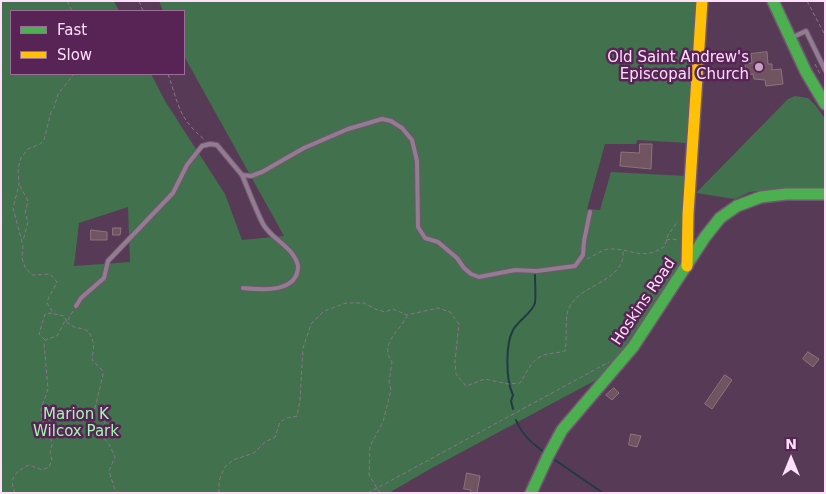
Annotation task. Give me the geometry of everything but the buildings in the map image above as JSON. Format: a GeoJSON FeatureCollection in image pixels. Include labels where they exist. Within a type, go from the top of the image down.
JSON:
{"type":"FeatureCollection","features":[{"type":"Feature","properties":{"kind":"street"},"geometry":{"type":"LineString","coordinates":[[686,266],[702,1]]}},
{"type":"Feature","properties":{"kind":"street"},"geometry":{"type":"LineString","coordinates":[[773,1],[806,72],[825,104]]}},
{"type":"Feature","properties":{"kind":"street","name":"Hoskins Road"},"geometry":{"type":"LineString","coordinates":[[531,493],[557,439],[567,423],[631,350],[714,225],[724,214],[762,196],[825,194]]}},
{"type":"Feature","properties":{"kind":"lane"},"geometry":{"type":"LineString","coordinates":[[790,38],[806,31],[825,70]]}},
{"type":"Feature","properties":{"kind":"lane"},"geometry":{"type":"LineString","coordinates":[[242,175],[251,176],[262,172],[304,148],[348,129],[382,119],[391,121],[402,128],[412,140],[417,161],[418,227],[425,238],[438,242],[457,258],[471,274],[479,277],[515,270],[537,271],[575,266],[583,255],[590,212]]}},
{"type":"Feature","properties":{"kind":"lane"},"geometry":{"type":"LineString","coordinates":[[76,306],[81,298],[104,278],[108,261],[172,193],[194,155],[202,146],[210,144],[217,145],[242,175],[263,224],[270,234],[292,253],[298,266],[295,278],[291,283],[284,286],[272,289],[243,288]]}},
{"type":"Feature","properties":{"kind":"path"},"geometry":{"type":"LineString","coordinates":[[807,1],[825,36]]}},
{"type":"Feature","properties":{"kind":"path"},"geometry":{"type":"LineString","coordinates":[[54,314],[47,303],[57,282],[50,274],[32,275],[25,267],[22,258],[22,243],[13,208],[19,185],[17,173],[21,158],[28,150],[44,140],[58,94],[73,75]]}},
{"type":"Feature","properties":{"kind":"path"},"geometry":{"type":"LineString","coordinates":[[168,75],[181,115],[195,132],[210,144]]}},
{"type":"Feature","properties":{"kind":"path"},"geometry":{"type":"LineString","coordinates":[[19,185],[28,201],[25,212],[28,222],[22,243]]}},
{"type":"Feature","properties":{"kind":"path"},"geometry":{"type":"LineString","coordinates":[[578,261],[589,259],[608,249],[638,254],[660,250],[665,246],[674,225],[684,214],[688,214]]}},
{"type":"Feature","properties":{"kind":"path"},"geometry":{"type":"LineString","coordinates":[[666,240],[687,241]]}},
{"type":"Feature","properties":{"kind":"path"},"geometry":{"type":"LineString","coordinates":[[219,493],[219,481],[224,468],[233,460],[254,453],[265,442],[275,436],[280,422],[297,416],[300,400],[303,348],[311,324],[324,311],[346,303],[364,303],[385,312],[393,310],[408,315],[438,308],[450,312],[459,324],[456,374],[466,386],[485,379],[508,384],[520,383],[527,369],[540,357],[546,354],[565,351],[567,317],[570,305],[584,291],[617,272],[622,264],[623,251]]}},
{"type":"Feature","properties":{"kind":"path"},"geometry":{"type":"LineString","coordinates":[[15,493],[13,487],[17,471],[29,466],[42,470],[49,467],[52,460],[51,437],[42,420],[41,410],[48,389],[44,343],[47,338],[57,336],[65,321],[68,322],[76,306]]}},
{"type":"Feature","properties":{"kind":"path"},"geometry":{"type":"LineString","coordinates":[[46,340],[39,334],[45,314],[50,312],[64,316],[74,327],[89,332],[94,344],[92,360],[102,370],[103,375],[94,412],[102,418],[105,424],[106,429],[103,438],[110,444],[115,457],[109,471],[116,493]]}},
{"type":"Feature","properties":{"kind":"path"},"geometry":{"type":"LineString","coordinates":[[380,493],[370,475],[370,446],[383,422],[390,390],[389,382],[392,362],[387,356],[386,349],[408,315]]}},
{"type":"Feature","properties":{"kind":"path"},"geometry":{"type":"LineString","coordinates":[[368,493],[614,359]]}},
{"type":"Feature","properties":{"kind":"green space","name":"Marion K Wilcox Park"},"geometry":{"type":"Polygon","coordinates":[[[1,1],[114,1],[118,10],[10,10],[10,75],[152,75],[165,101],[225,194],[242,240],[284,236],[185,58],[185,10],[163,10],[159,1],[698,1],[687,143],[637,140],[636,144],[605,144],[587,209],[600,210],[611,172],[686,176],[687,266],[652,308],[626,345],[638,340],[611,372],[389,493],[1,493],[1,1]],[[128,207],[79,223],[74,266],[130,262],[128,207]]]}},
{"type":"Feature","properties":{"kind":"green space"},"geometry":{"type":"Polygon","coordinates":[[[795,96],[808,98],[825,119],[825,190],[787,188],[750,192],[735,199],[696,193],[788,99],[795,96]]]}},
{"type":"Feature","properties":{"kind":"waterway"},"geometry":{"type":"LineString","coordinates":[[513,409],[511,401],[513,395],[508,372],[510,337],[518,323],[535,303],[535,275]]}},
{"type":"Feature","properties":{"kind":"waterway"},"geometry":{"type":"LineString","coordinates":[[516,420],[528,438],[545,453]]}},
{"type":"Feature","properties":{"kind":"waterway"},"geometry":{"type":"LineString","coordinates":[[555,460],[603,493]]}},
{"type":"Feature","properties":{"kind":"traffic: fast"},"geometry":{"type":"LineString","coordinates":[[773,1],[806,72],[825,104]]}},
{"type":"Feature","properties":{"kind":"traffic: fast"},"geometry":{"type":"LineString","coordinates":[[531,493],[562,430],[633,347],[705,237],[720,218],[737,206],[761,197],[786,194],[825,194]]}},
{"type":"Feature","properties":{"kind":"traffic: slow"},"geometry":{"type":"LineString","coordinates":[[687,266],[688,214],[702,1]]}},
{"type":"Feature","properties":{"kind":"place","name":"Old Saint Andrew's Episcopal Church"},"geometry":{"type":"Point","coordinates":[759,67]}}]}
